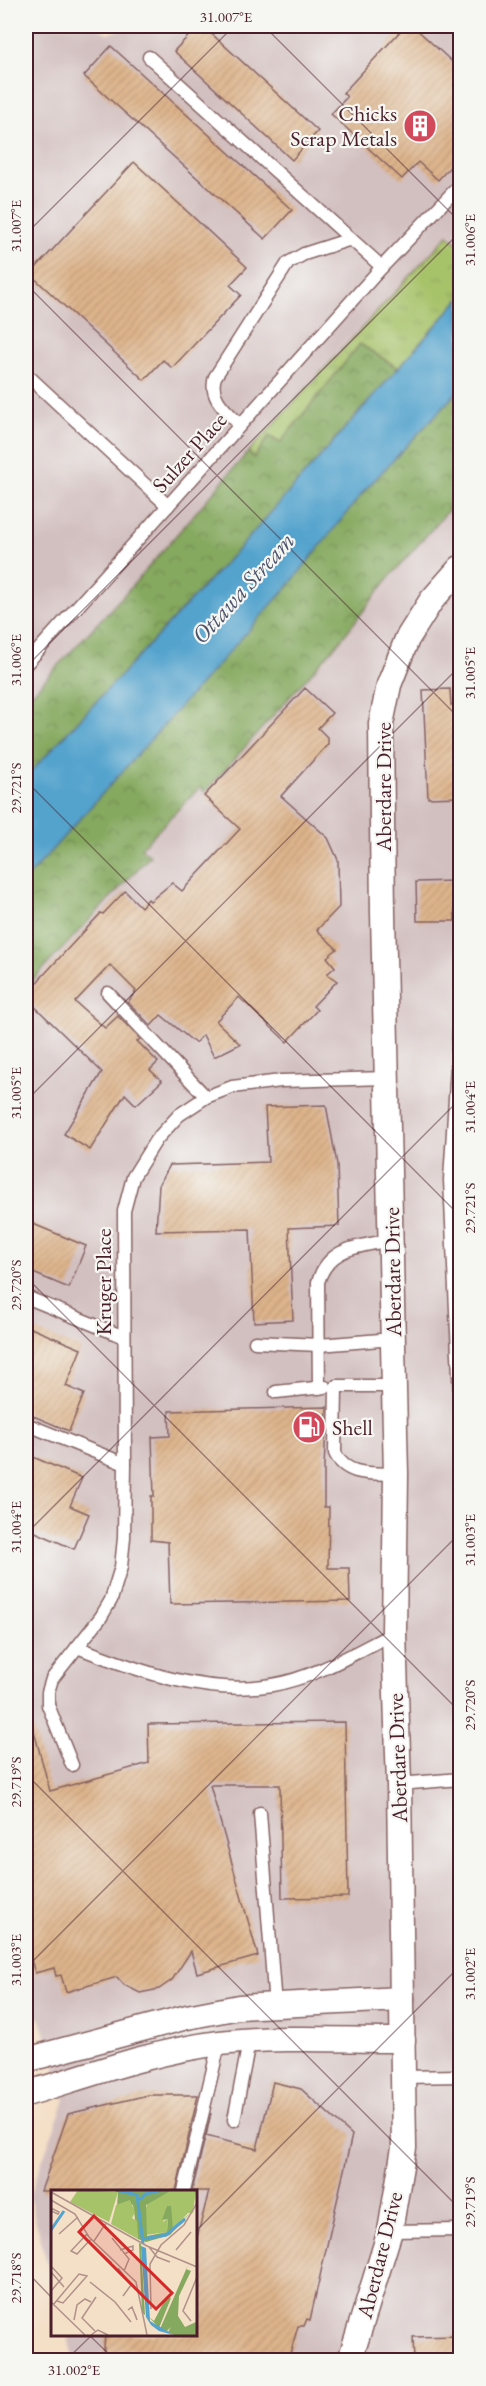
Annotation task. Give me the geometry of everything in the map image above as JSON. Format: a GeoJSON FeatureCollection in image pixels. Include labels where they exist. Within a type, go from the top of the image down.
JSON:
{"type":"FeatureCollection","features":[{"type":"Feature","properties":{"kind":"street","name":"Aberdare Drive"},"geometry":{"type":"LineString","coordinates":[[350,2361],[390,2231],[404,2148],[399,1784],[394,1633],[396,1474],[381,724],[389,685],[407,639],[431,601],[460,568]]}},
{"type":"Feature","properties":{"kind":"street"},"geometry":{"type":"LineString","coordinates":[[26,2060],[187,2017],[239,2007],[402,1999]]}},
{"type":"Feature","properties":{"kind":"street"},"geometry":{"type":"LineString","coordinates":[[26,2094],[118,2066],[219,2043],[403,2040]]}},
{"type":"Feature","properties":{"kind":"lane"},"geometry":{"type":"LineString","coordinates":[[149,57],[382,267]]}},
{"type":"Feature","properties":{"kind":"lane","name":"Sulzer Place"},"geometry":{"type":"LineString","coordinates":[[26,664],[382,267],[460,185]]}},
{"type":"Feature","properties":{"kind":"lane"},"geometry":{"type":"LineString","coordinates":[[240,425],[218,401],[213,384],[215,377],[288,263],[304,254],[351,239]]}},
{"type":"Feature","properties":{"kind":"lane"},"geometry":{"type":"LineString","coordinates":[[26,374],[168,506]]}},
{"type":"Feature","properties":{"kind":"lane"},"geometry":{"type":"LineString","coordinates":[[108,993],[206,1097]]}},
{"type":"Feature","properties":{"kind":"lane"},"geometry":{"type":"LineString","coordinates":[[460,1017],[450,1179],[460,1397]]}},
{"type":"Feature","properties":{"kind":"lane","name":"Kruger Place"},"geometry":{"type":"LineString","coordinates":[[72,1765],[48,1705],[48,1692],[52,1679],[101,1617],[111,1600],[121,1567],[124,1538],[125,1464],[124,1211],[133,1177],[156,1140],[179,1115],[206,1097],[232,1087],[281,1081],[387,1078]]}},
{"type":"Feature","properties":{"kind":"lane"},"geometry":{"type":"LineString","coordinates":[[319,1388],[318,1282],[322,1269],[330,1258],[342,1251],[391,1240]]}},
{"type":"Feature","properties":{"kind":"lane"},"geometry":{"type":"LineString","coordinates":[[26,1297],[124,1337]]}},
{"type":"Feature","properties":{"kind":"lane"},"geometry":{"type":"LineString","coordinates":[[255,1342],[319,1345],[393,1339]]}},
{"type":"Feature","properties":{"kind":"lane"},"geometry":{"type":"LineString","coordinates":[[336,1386],[335,1453],[339,1461],[350,1471],[396,1474]]}},
{"type":"Feature","properties":{"kind":"lane"},"geometry":{"type":"LineString","coordinates":[[276,1392],[336,1386],[393,1386]]}},
{"type":"Feature","properties":{"kind":"lane"},"geometry":{"type":"LineString","coordinates":[[26,1424],[125,1464]]}},
{"type":"Feature","properties":{"kind":"lane"},"geometry":{"type":"LineString","coordinates":[[77,1647],[142,1670],[226,1689],[273,1685],[311,1673],[394,1633]]}},
{"type":"Feature","properties":{"kind":"lane"},"geometry":{"type":"LineString","coordinates":[[399,1784],[460,1779]]}},
{"type":"Feature","properties":{"kind":"lane"},"geometry":{"type":"LineString","coordinates":[[260,1814],[275,2006]]}},
{"type":"Feature","properties":{"kind":"lane"},"geometry":{"type":"LineString","coordinates":[[234,2120],[249,2042]]}},
{"type":"Feature","properties":{"kind":"lane"},"geometry":{"type":"LineString","coordinates":[[184,2190],[219,2043]]}},
{"type":"Feature","properties":{"kind":"lane"},"geometry":{"type":"LineString","coordinates":[[403,2077],[460,2076]]}},
{"type":"Feature","properties":{"kind":"lane"},"geometry":{"type":"LineString","coordinates":[[390,2231],[460,2230]]}},
{"type":"Feature","properties":{"kind":"shaded area"},"geometry":{"type":"Polygon","coordinates":[[[26,26],[96,26],[108,34],[132,26],[460,26],[460,240],[457,243],[448,236],[248,452],[133,585],[26,700],[26,26]]]}},
{"type":"Feature","properties":{"kind":"shaded area"},"geometry":{"type":"Polygon","coordinates":[[[460,497],[460,2360],[74,2360],[67,2335],[196,2335],[196,2190],[51,2190],[51,2277],[29,2196],[65,2100],[41,2020],[26,2008],[26,987],[149,857],[141,848],[200,787],[206,792],[340,641],[388,579],[460,497]]]}},
{"type":"Feature","properties":{"kind":"green space"},"geometry":{"type":"Polygon","coordinates":[[[448,235],[457,243],[460,240],[460,298],[398,368],[360,345],[279,444],[254,458],[248,452],[448,235]]]}},
{"type":"Feature","properties":{"kind":"green space"},"geometry":{"type":"Polygon","coordinates":[[[360,344],[398,368],[244,543],[26,777],[26,700],[133,585],[248,452],[254,458],[269,436],[280,443],[360,344]]]}},
{"type":"Feature","properties":{"kind":"green space"},"geometry":{"type":"Polygon","coordinates":[[[460,389],[460,497],[388,579],[340,641],[205,792],[200,787],[141,848],[150,856],[26,987],[26,879],[291,582],[365,490],[460,389]]]}},
{"type":"Feature","properties":{"kind":"water","name":"Ottawa Stream"},"geometry":{"type":"Polygon","coordinates":[[[460,298],[460,389],[365,490],[289,585],[26,879],[26,777],[244,543],[460,298]]]}},
{"type":"Feature","properties":{"kind":"building"},"geometry":{"type":"Polygon","coordinates":[[[198,26],[203,26],[318,131],[292,160],[174,51],[198,26]]]}},
{"type":"Feature","properties":{"kind":"building","name":"Chicks Scrap Metals"},"geometry":{"type":"Polygon","coordinates":[[[405,26],[413,26],[460,69],[460,156],[438,180],[418,162],[402,179],[331,114],[347,97],[343,93],[405,26]]]}},
{"type":"Feature","properties":{"kind":"building"},"geometry":{"type":"Polygon","coordinates":[[[111,46],[292,210],[265,239],[84,76],[111,46]]]}},
{"type":"Feature","properties":{"kind":"building"},"geometry":{"type":"Polygon","coordinates":[[[134,162],[247,267],[230,285],[241,295],[172,368],[163,360],[144,380],[30,274],[134,162]]]}},
{"type":"Feature","properties":{"kind":"building"},"geometry":{"type":"Polygon","coordinates":[[[305,688],[332,713],[318,728],[328,738],[328,744],[281,796],[328,838],[338,860],[339,907],[317,930],[337,949],[327,957],[335,967],[327,974],[337,981],[313,1006],[317,1010],[287,1042],[239,997],[216,1021],[240,1044],[214,1057],[203,1035],[195,1043],[161,1015],[151,1026],[128,1002],[136,991],[110,965],[75,1002],[105,1028],[118,1016],[140,1039],[137,1041],[158,1062],[150,1070],[162,1081],[136,1105],[125,1094],[90,1150],[64,1134],[102,1072],[26,998],[26,994],[101,913],[103,914],[125,891],[141,907],[148,899],[150,901],[172,883],[182,891],[240,829],[204,796],[305,688]]]}},
{"type":"Feature","properties":{"kind":"building"},"geometry":{"type":"Polygon","coordinates":[[[450,689],[451,705],[460,705],[460,797],[428,798],[423,690],[450,689]]]}},
{"type":"Feature","properties":{"kind":"building"},"geometry":{"type":"Polygon","coordinates":[[[454,881],[455,921],[417,921],[416,882],[454,881]]]}},
{"type":"Feature","properties":{"kind":"building"},"geometry":{"type":"Polygon","coordinates":[[[326,1105],[337,1164],[339,1226],[289,1228],[293,1320],[254,1322],[250,1229],[156,1231],[159,1185],[170,1165],[268,1162],[265,1107],[326,1105]]]}},
{"type":"Feature","properties":{"kind":"building"},"geometry":{"type":"Polygon","coordinates":[[[26,1221],[86,1246],[69,1288],[26,1270],[26,1221]]]}},
{"type":"Feature","properties":{"kind":"building"},"geometry":{"type":"Polygon","coordinates":[[[26,1326],[81,1349],[66,1386],[84,1394],[69,1431],[26,1413],[26,1326]]]}},
{"type":"Feature","properties":{"kind":"building"},"geometry":{"type":"Polygon","coordinates":[[[327,1407],[324,1507],[329,1507],[328,1568],[349,1568],[350,1601],[170,1604],[168,1542],[151,1540],[151,1496],[154,1496],[152,1437],[170,1436],[169,1411],[327,1407]]]}},
{"type":"Feature","properties":{"kind":"building"},"geometry":{"type":"Polygon","coordinates":[[[26,1454],[82,1478],[70,1506],[89,1514],[74,1549],[26,1528],[26,1454]]]}},
{"type":"Feature","properties":{"kind":"building"},"geometry":{"type":"Polygon","coordinates":[[[26,1720],[31,1720],[50,1791],[149,1763],[148,1724],[345,1722],[348,1897],[282,1898],[280,1785],[210,1785],[258,1956],[197,1973],[191,1951],[172,1980],[159,1989],[140,1993],[124,1985],[117,1977],[66,1992],[61,1975],[56,1976],[54,1968],[35,1973],[29,1953],[26,1954],[26,1720]]]}},
{"type":"Feature","properties":{"kind":"building"},"geometry":{"type":"Polygon","coordinates":[[[273,2082],[301,2089],[352,2135],[310,2320],[307,2319],[304,2326],[298,2326],[288,2361],[103,2361],[105,2335],[196,2335],[196,2241],[209,2191],[192,2190],[211,2113],[206,2136],[257,2149],[273,2082]]]}},
{"type":"Feature","properties":{"kind":"building"},"geometry":{"type":"Polygon","coordinates":[[[148,2095],[198,2095],[176,2190],[41,2191],[68,2114],[148,2095]]]}},
{"type":"Feature","properties":{"kind":"building"},"geometry":{"type":"Polygon","coordinates":[[[460,2336],[460,2361],[414,2361],[413,2337],[460,2336]]]}},
{"type":"Feature","properties":{"kind":"place","name":"Chicks Scrap Metals"},"geometry":{"type":"Point","coordinates":[420,126]}},
{"type":"Feature","properties":{"kind":"place","name":"Shell"},"geometry":{"type":"Point","coordinates":[309,1427]}}]}
